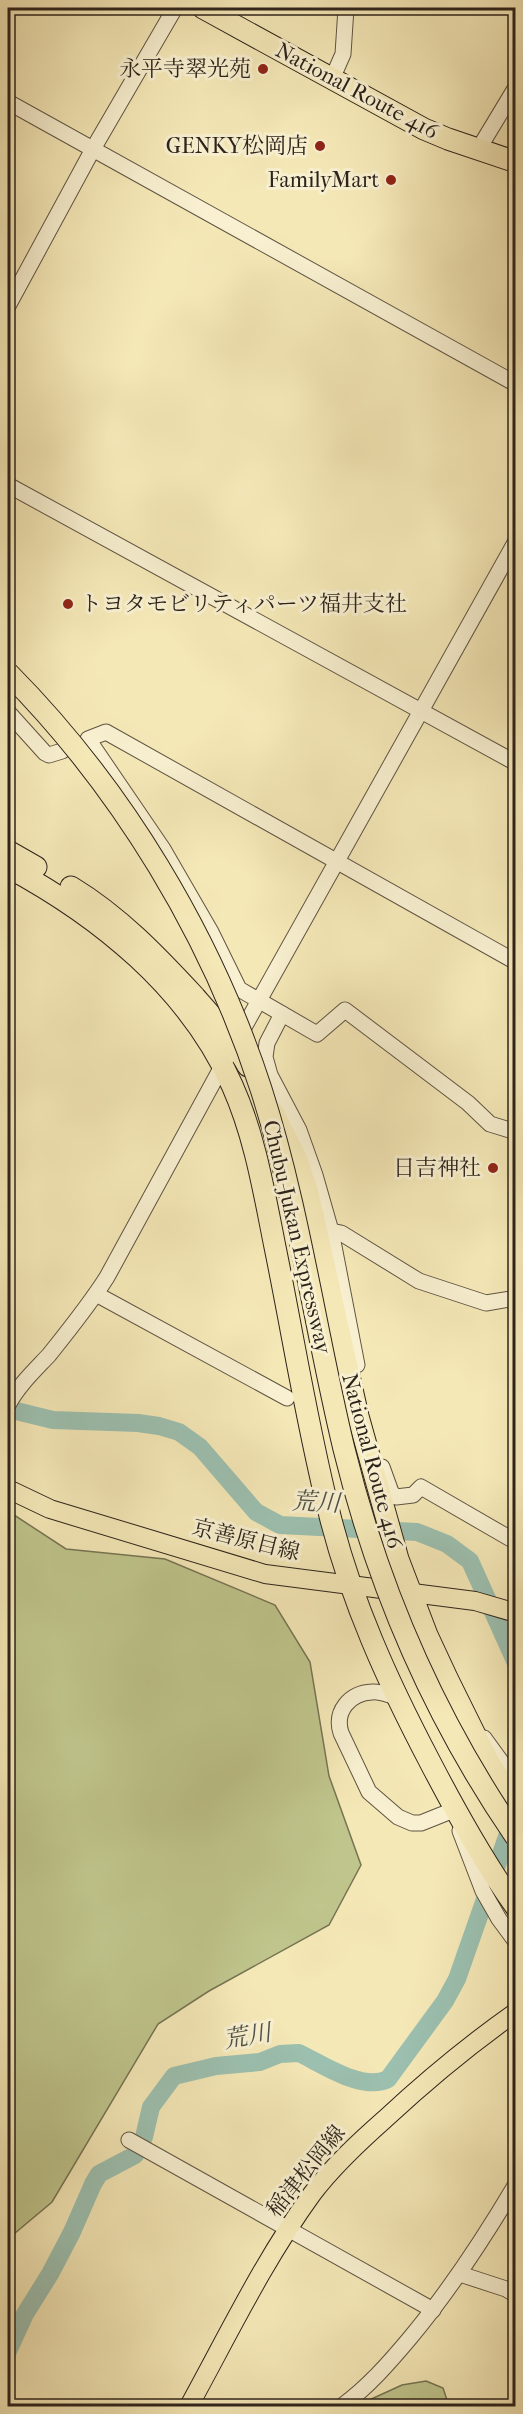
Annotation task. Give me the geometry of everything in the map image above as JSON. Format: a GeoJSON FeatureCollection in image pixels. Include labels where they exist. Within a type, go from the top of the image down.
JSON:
{"type":"FeatureCollection","features":[{"type":"Feature","properties":{"kind":"highway","name":"National Route 416"},"geometry":{"type":"LineString","coordinates":[[203,8],[424,129],[516,162]]}},
{"type":"Feature","properties":{"kind":"highway","name":"Chubu-Jukan Expressway"},"geometry":{"type":"LineString","coordinates":[[8,673],[75,748],[126,817],[192,927],[229,1006],[261,1087],[285,1174],[345,1449],[375,1557],[405,1636],[445,1719],[484,1788],[516,1838]]}},
{"type":"Feature","properties":{"kind":"highway","name":"National Route 416"},"geometry":{"type":"LineString","coordinates":[[8,851],[85,896],[129,930],[180,980],[234,1044],[277,1118],[297,1160],[308,1193],[358,1416],[394,1545],[432,1646],[489,1763],[512,1787]]}},
{"type":"Feature","properties":{"kind":"highway"},"geometry":{"type":"LineString","coordinates":[[8,867],[64,900],[121,942],[176,998],[205,1037],[222,1066],[238,1100],[261,1173],[329,1513],[350,1585],[364,1626],[396,1697],[477,1862],[507,1913]]}},
{"type":"Feature","properties":{"kind":"main road","name":"京善原目線"},"geometry":{"type":"LineString","coordinates":[[8,1489],[44,1508],[272,1575],[475,1601],[516,1613]]}},
{"type":"Feature","properties":{"kind":"main road","name":"稲津松岡線"},"geometry":{"type":"LineString","coordinates":[[189,2406],[289,2228],[313,2193],[347,2153],[444,2066],[516,2012]]}},
{"type":"Feature","properties":{"kind":"street"},"geometry":{"type":"LineString","coordinates":[[8,306],[93,150],[175,8]]}},
{"type":"Feature","properties":{"kind":"street"},"geometry":{"type":"LineString","coordinates":[[332,80],[344,54],[346,8]]}},
{"type":"Feature","properties":{"kind":"street"},"geometry":{"type":"LineString","coordinates":[[478,150],[516,87]]}},
{"type":"Feature","properties":{"kind":"street"},"geometry":{"type":"LineString","coordinates":[[8,102],[516,384]]}},
{"type":"Feature","properties":{"kind":"street"},"geometry":{"type":"LineString","coordinates":[[8,485],[516,763]]}},
{"type":"Feature","properties":{"kind":"street"},"geometry":{"type":"LineString","coordinates":[[11,1399],[50,1354],[96,1294],[516,541]]}},
{"type":"Feature","properties":{"kind":"street"},"geometry":{"type":"LineString","coordinates":[[8,712],[45,753],[49,755],[62,751]]}},
{"type":"Feature","properties":{"kind":"street"},"geometry":{"type":"LineString","coordinates":[[516,962],[106,732],[84,742],[163,849],[239,989],[317,1034],[345,1010],[468,1103],[490,1124],[516,1132]]}},
{"type":"Feature","properties":{"kind":"street"},"geometry":{"type":"LineString","coordinates":[[282,1014],[267,1044],[265,1058],[270,1076],[299,1130],[331,1231],[356,1380],[376,1452],[391,1492],[396,1497],[403,1498],[412,1495],[421,1487],[516,1542]]}},
{"type":"Feature","properties":{"kind":"street"},"geometry":{"type":"LineString","coordinates":[[331,1231],[341,1233],[419,1281],[463,1297],[486,1304],[516,1298]]}},
{"type":"Feature","properties":{"kind":"street"},"geometry":{"type":"LineString","coordinates":[[96,1294],[287,1398]]}},
{"type":"Feature","properties":{"kind":"street"},"geometry":{"type":"LineString","coordinates":[[396,1697],[372,1692],[355,1697],[343,1707],[339,1724],[341,1732],[369,1792],[392,1813],[407,1821],[421,1823],[448,1802]]}},
{"type":"Feature","properties":{"kind":"street"},"geometry":{"type":"LineString","coordinates":[[507,1913],[516,1942]]}},
{"type":"Feature","properties":{"kind":"street"},"geometry":{"type":"LineString","coordinates":[[135,2143],[434,2310]]}},
{"type":"Feature","properties":{"kind":"street"},"geometry":{"type":"LineString","coordinates":[[342,2406],[389,2364],[434,2310],[460,2274],[516,2184]]}},
{"type":"Feature","properties":{"kind":"street"},"geometry":{"type":"LineString","coordinates":[[460,2274],[506,2289],[516,2295]]}},
{"type":"Feature","properties":{"kind":"green space"},"geometry":{"type":"Polygon","coordinates":[[[8,1511],[66,1549],[165,1559],[275,1605],[310,1662],[329,1776],[361,1865],[329,1925],[209,1991],[158,2024],[52,2202],[8,2239],[8,1511]]]}},
{"type":"Feature","properties":{"kind":"green space"},"geometry":{"type":"Polygon","coordinates":[[[426,2381],[443,2388],[449,2406],[356,2406],[402,2385],[426,2381]]]}},
{"type":"Feature","properties":{"kind":"waterway","name":"荒川"},"geometry":{"type":"LineString","coordinates":[[8,1409],[53,1420],[138,1423],[179,1432],[200,1447],[256,1512],[280,1525],[417,1532],[447,1544],[470,1561],[516,1663]]}},
{"type":"Feature","properties":{"kind":"waterway","name":"荒川"},"geometry":{"type":"LineString","coordinates":[[8,2351],[25,2314],[72,2232],[99,2174],[135,2155],[144,2137],[151,2107],[174,2076],[216,2066],[260,2062],[280,2054],[299,2053],[355,2079],[367,2082],[388,2079],[445,2001],[457,1979],[516,1811]]}},
{"type":"Feature","properties":{"kind":"place","name":"永平寺翠光苑"},"geometry":{"type":"Point","coordinates":[263,69]}},
{"type":"Feature","properties":{"kind":"place","name":"GENKY松岡店"},"geometry":{"type":"Point","coordinates":[320,146]}},
{"type":"Feature","properties":{"kind":"place","name":"FamilyMart"},"geometry":{"type":"Point","coordinates":[391,180]}},
{"type":"Feature","properties":{"kind":"place","name":"トヨタモビリティパーツ福井支社"},"geometry":{"type":"Point","coordinates":[68,604]}},
{"type":"Feature","properties":{"kind":"place","name":"日吉神社"},"geometry":{"type":"Point","coordinates":[493,1168]}}]}
